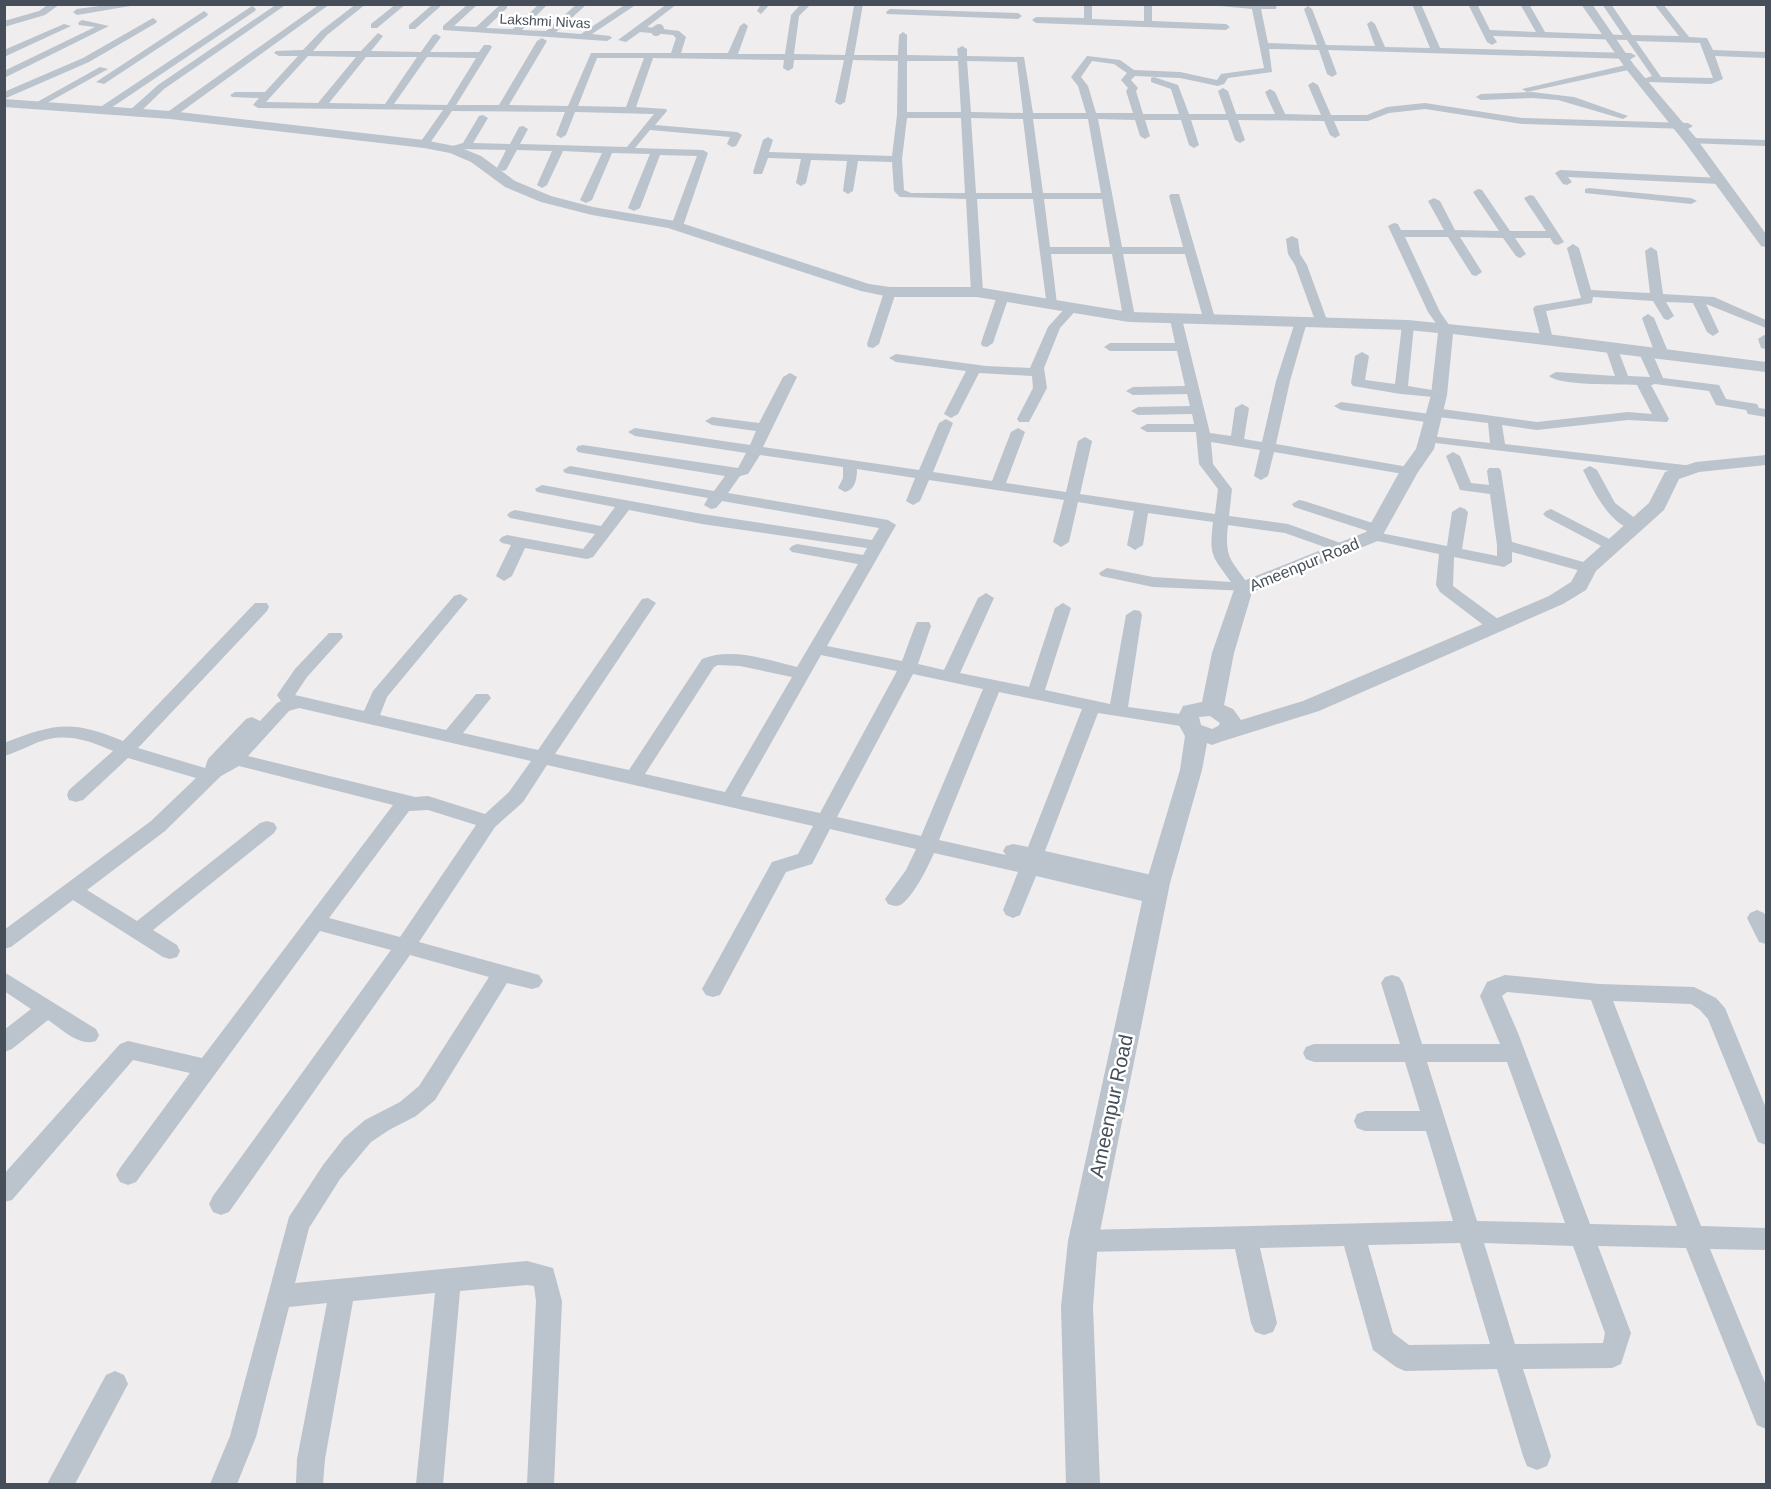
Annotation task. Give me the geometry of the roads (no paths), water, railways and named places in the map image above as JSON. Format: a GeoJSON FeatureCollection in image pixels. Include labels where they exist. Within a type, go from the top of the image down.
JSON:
{"type":"FeatureCollection","features":[{"type":"Feature","properties":{"kind":"street"},"geometry":{"type":"LineString","coordinates":[[4,22],[33,4]]}},
{"type":"Feature","properties":{"kind":"street"},"geometry":{"type":"LineString","coordinates":[[4,22],[42,13],[56,4]]}},
{"type":"Feature","properties":{"kind":"street"},"geometry":{"type":"LineString","coordinates":[[77,12],[138,4]]}},
{"type":"Feature","properties":{"kind":"street"},"geometry":{"type":"LineString","coordinates":[[134,112],[161,87],[283,4]]}},
{"type":"Feature","properties":{"kind":"street"},"geometry":{"type":"LineString","coordinates":[[170,115],[326,4]]}},
{"type":"Feature","properties":{"kind":"street"},"geometry":{"type":"LineString","coordinates":[[362,4],[324,33],[258,105],[662,111],[631,146]]}},
{"type":"Feature","properties":{"kind":"street"},"geometry":{"type":"LineString","coordinates":[[321,106],[363,54],[376,31],[402,4]]}},
{"type":"Feature","properties":{"kind":"street"},"geometry":{"type":"LineString","coordinates":[[412,27],[439,4]]}},
{"type":"Feature","properties":{"kind":"street","name":"Lakshmi Nivas"},"geometry":{"type":"LineString","coordinates":[[474,4],[446,28],[514,33],[544,38],[607,38]]}},
{"type":"Feature","properties":{"kind":"street"},"geometry":{"type":"LineString","coordinates":[[514,33],[544,4]]}},
{"type":"Feature","properties":{"kind":"street"},"geometry":{"type":"LineString","coordinates":[[502,108],[544,38],[583,4]]}},
{"type":"Feature","properties":{"kind":"street"},"geometry":{"type":"LineString","coordinates":[[582,37],[633,4]]}},
{"type":"Feature","properties":{"kind":"street"},"geometry":{"type":"LineString","coordinates":[[623,40],[673,4]]}},
{"type":"Feature","properties":{"kind":"street"},"geometry":{"type":"LineString","coordinates":[[788,68],[795,15],[807,4]]}},
{"type":"Feature","properties":{"kind":"street"},"geometry":{"type":"LineString","coordinates":[[840,102],[859,5],[855,4]]}},
{"type":"Feature","properties":{"kind":"street"},"geometry":{"type":"LineString","coordinates":[[987,15],[989,4]]}},
{"type":"Feature","properties":{"kind":"street"},"geometry":{"type":"LineString","coordinates":[[1088,4],[1088,21]]}},
{"type":"Feature","properties":{"kind":"street"},"geometry":{"type":"LineString","coordinates":[[1148,4],[1148,24]]}},
{"type":"Feature","properties":{"kind":"street"},"geometry":{"type":"LineString","coordinates":[[1204,4],[1273,7],[1273,4]]}},
{"type":"Feature","properties":{"kind":"street"},"geometry":{"type":"LineString","coordinates":[[1416,4],[1436,50]]}},
{"type":"Feature","properties":{"kind":"street"},"geometry":{"type":"LineString","coordinates":[[1472,4],[1497,52]]}},
{"type":"Feature","properties":{"kind":"street"},"geometry":{"type":"LineString","coordinates":[[1524,4],[1542,34]]}},
{"type":"Feature","properties":{"kind":"street"},"geometry":{"type":"LineString","coordinates":[[1586,4],[1618,37]]}},
{"type":"Feature","properties":{"kind":"street"},"geometry":{"type":"LineString","coordinates":[[1594,4],[1654,80],[1679,123]]}},
{"type":"Feature","properties":{"kind":"street"},"geometry":{"type":"LineString","coordinates":[[1606,4],[1630,62],[1679,123],[1767,223]]}},
{"type":"Feature","properties":{"kind":"street"},"geometry":{"type":"LineString","coordinates":[[1658,4],[1686,39]]}},
{"type":"Feature","properties":{"kind":"street"},"geometry":{"type":"LineString","coordinates":[[478,30],[504,6]]}},
{"type":"Feature","properties":{"kind":"street"},"geometry":{"type":"LineString","coordinates":[[1132,73],[1180,75],[1220,83],[1224,76],[1269,70],[1256,6]]}},
{"type":"Feature","properties":{"kind":"street"},"geometry":{"type":"LineString","coordinates":[[104,9],[110,19]]}},
{"type":"Feature","properties":{"kind":"street"},"geometry":{"type":"LineString","coordinates":[[101,110],[252,9]]}},
{"type":"Feature","properties":{"kind":"street"},"geometry":{"type":"LineString","coordinates":[[1308,9],[1332,74]]}},
{"type":"Feature","properties":{"kind":"street"},"geometry":{"type":"LineString","coordinates":[[100,82],[142,55],[198,10]]}},
{"type":"Feature","properties":{"kind":"street"},"geometry":{"type":"LineString","coordinates":[[890,12],[1018,16]]}},
{"type":"Feature","properties":{"kind":"street"},"geometry":{"type":"LineString","coordinates":[[4,96],[102,52],[153,16]]}},
{"type":"Feature","properties":{"kind":"street"},"geometry":{"type":"LineString","coordinates":[[1036,20],[1227,27]]}},
{"type":"Feature","properties":{"kind":"street"},"geometry":{"type":"LineString","coordinates":[[4,34],[34,21]]}},
{"type":"Feature","properties":{"kind":"street"},"geometry":{"type":"LineString","coordinates":[[4,75],[105,26],[82,22]]}},
{"type":"Feature","properties":{"kind":"street"},"geometry":{"type":"LineString","coordinates":[[658,30],[668,22]]}},
{"type":"Feature","properties":{"kind":"street"},"geometry":{"type":"LineString","coordinates":[[1371,24],[1381,49]]}},
{"type":"Feature","properties":{"kind":"street"},"geometry":{"type":"LineString","coordinates":[[4,54],[67,26]]}},
{"type":"Feature","properties":{"kind":"street"},"geometry":{"type":"LineString","coordinates":[[732,56],[744,26]]}},
{"type":"Feature","properties":{"kind":"street"},"geometry":{"type":"LineString","coordinates":[[639,29],[675,33],[681,38],[675,56]]}},
{"type":"Feature","properties":{"kind":"street"},"geometry":{"type":"LineString","coordinates":[[424,144],[450,107],[496,32]]}},
{"type":"Feature","properties":{"kind":"street"},"geometry":{"type":"LineString","coordinates":[[1265,46],[1497,52],[1630,62],[1654,80],[1718,79],[1704,40],[1487,33]]}},
{"type":"Feature","properties":{"kind":"street"},"geometry":{"type":"LineString","coordinates":[[903,34],[902,115],[897,159],[900,191],[904,195],[1107,196]]}},
{"type":"Feature","properties":{"kind":"street"},"geometry":{"type":"LineString","coordinates":[[388,106],[426,55],[436,36]]}},
{"type":"Feature","properties":{"kind":"street"},"geometry":{"type":"LineString","coordinates":[[561,135],[597,50],[675,56],[847,58],[904,58],[962,53],[1021,59],[1051,304]]}},
{"type":"Feature","properties":{"kind":"street"},"geometry":{"type":"LineString","coordinates":[[102,52],[179,57]]}},
{"type":"Feature","properties":{"kind":"street"},"geometry":{"type":"LineString","coordinates":[[962,53],[976,292]]}},
{"type":"Feature","properties":{"kind":"street"},"geometry":{"type":"LineString","coordinates":[[1709,53],[1767,55]]}},
{"type":"Feature","properties":{"kind":"street"},"geometry":{"type":"LineString","coordinates":[[279,54],[482,55]]}},
{"type":"Feature","properties":{"kind":"street"},"geometry":{"type":"LineString","coordinates":[[630,110],[650,55]]}},
{"type":"Feature","properties":{"kind":"street"},"geometry":{"type":"LineString","coordinates":[[1129,317],[1092,115],[1083,86],[1076,77],[1086,61],[1090,58],[1117,62],[1132,73],[1176,87],[1194,145]]}},
{"type":"Feature","properties":{"kind":"street"},"geometry":{"type":"LineString","coordinates":[[1630,62],[1606,74],[1481,97],[1542,95],[1582,103],[1626,117],[1679,123]]}},
{"type":"Feature","properties":{"kind":"street"},"geometry":{"type":"LineString","coordinates":[[4,65],[55,72]]}},
{"type":"Feature","properties":{"kind":"street"},"geometry":{"type":"LineString","coordinates":[[35,106],[103,69]]}},
{"type":"Feature","properties":{"kind":"street"},"geometry":{"type":"LineString","coordinates":[[1132,73],[1126,80],[1133,88],[1131,91],[1145,136]]}},
{"type":"Feature","properties":{"kind":"street"},"geometry":{"type":"LineString","coordinates":[[1313,85],[1335,135]]}},
{"type":"Feature","properties":{"kind":"street"},"geometry":{"type":"LineString","coordinates":[[1223,91],[1240,140]]}},
{"type":"Feature","properties":{"kind":"street"},"geometry":{"type":"LineString","coordinates":[[1270,92],[1281,117]]}},
{"type":"Feature","properties":{"kind":"street"},"geometry":{"type":"LineString","coordinates":[[235,94],[267,95]]}},
{"type":"Feature","properties":{"kind":"street"},"geometry":{"type":"LineString","coordinates":[[4,103],[170,115],[424,144],[476,159],[510,184],[546,199],[676,226],[866,288],[890,292],[976,292],[1129,317],[1209,318],[1446,329],[1547,339],[1767,367]]}},
{"type":"Feature","properties":{"kind":"street"},"geometry":{"type":"LineString","coordinates":[[902,115],[1327,117],[1370,122],[1390,109],[1413,106],[1452,109],[1522,121],[1679,123]]}},
{"type":"Feature","properties":{"kind":"street"},"geometry":{"type":"LineString","coordinates":[[466,146],[483,118]]}},
{"type":"Feature","properties":{"kind":"street"},"geometry":{"type":"LineString","coordinates":[[679,146],[702,119]]}},
{"type":"Feature","properties":{"kind":"street"},"geometry":{"type":"LineString","coordinates":[[648,127],[737,135],[732,144]]}},
{"type":"Feature","properties":{"kind":"street"},"geometry":{"type":"LineString","coordinates":[[502,168],[523,129]]}},
{"type":"Feature","properties":{"kind":"street"},"geometry":{"type":"LineString","coordinates":[[759,172],[768,140]]}},
{"type":"Feature","properties":{"kind":"street"},"geometry":{"type":"LineString","coordinates":[[1697,141],[1767,143]]}},
{"type":"Feature","properties":{"kind":"street"},"geometry":{"type":"LineString","coordinates":[[1697,141],[1720,181],[1767,243]]}},
{"type":"Feature","properties":{"kind":"street"},"geometry":{"type":"LineString","coordinates":[[447,149],[466,146],[703,153],[676,226]]}},
{"type":"Feature","properties":{"kind":"street"},"geometry":{"type":"LineString","coordinates":[[542,185],[559,148]]}},
{"type":"Feature","properties":{"kind":"street"},"geometry":{"type":"LineString","coordinates":[[586,200],[609,149]]}},
{"type":"Feature","properties":{"kind":"street"},"geometry":{"type":"LineString","coordinates":[[634,208],[657,150]]}},
{"type":"Feature","properties":{"kind":"street"},"geometry":{"type":"LineString","coordinates":[[763,155],[897,159]]}},
{"type":"Feature","properties":{"kind":"street"},"geometry":{"type":"LineString","coordinates":[[801,183],[807,156]]}},
{"type":"Feature","properties":{"kind":"street"},"geometry":{"type":"LineString","coordinates":[[848,191],[853,158]]}},
{"type":"Feature","properties":{"kind":"street"},"geometry":{"type":"LineString","coordinates":[[1567,182],[1560,173],[1720,181]]}},
{"type":"Feature","properties":{"kind":"street"},"geometry":{"type":"LineString","coordinates":[[1640,176],[1649,211]]}},
{"type":"Feature","properties":{"kind":"street"},"geometry":{"type":"LineString","coordinates":[[1589,191],[1691,201]]}},
{"type":"Feature","properties":{"kind":"street"},"geometry":{"type":"LineString","coordinates":[[1478,192],[1520,254]]}},
{"type":"Feature","properties":{"kind":"street"},"geometry":{"type":"LineString","coordinates":[[1175,196],[1209,318]]}},
{"type":"Feature","properties":{"kind":"street"},"geometry":{"type":"LineString","coordinates":[[1530,198],[1553,235],[1568,248],[1587,293],[1587,300],[1539,309],[1547,339]]}},
{"type":"Feature","properties":{"kind":"street"},"geometry":{"type":"LineString","coordinates":[[1434,201],[1476,272]]}},
{"type":"Feature","properties":{"kind":"street"},"geometry":{"type":"LineString","coordinates":[[1446,329],[1434,312],[1395,229],[1451,233],[1553,235]]}},
{"type":"Feature","properties":{"kind":"street"},"geometry":{"type":"LineString","coordinates":[[1292,239],[1294,254],[1301,265],[1322,323]]}},
{"type":"Feature","properties":{"kind":"street"},"geometry":{"type":"LineString","coordinates":[[1044,250],[1190,251]]}},
{"type":"Feature","properties":{"kind":"street"},"geometry":{"type":"LineString","coordinates":[[1651,251],[1658,297],[1668,316]]}},
{"type":"Feature","properties":{"kind":"street"},"geometry":{"type":"LineString","coordinates":[[873,344],[890,292]]}},
{"type":"Feature","properties":{"kind":"street"},"geometry":{"type":"LineString","coordinates":[[1587,293],[1752,304]]}},
{"type":"Feature","properties":{"kind":"street"},"geometry":{"type":"LineString","coordinates":[[987,343],[1003,296]]}},
{"type":"Feature","properties":{"kind":"street"},"geometry":{"type":"LineString","coordinates":[[1698,300],[1713,332]]}},
{"type":"Feature","properties":{"kind":"street"},"geometry":{"type":"LineString","coordinates":[[1714,301],[1767,324]]}},
{"type":"Feature","properties":{"kind":"street"},"geometry":{"type":"LineString","coordinates":[[998,485],[1021,425],[1040,387],[1037,368],[1054,327],[1072,308]]}},
{"type":"Feature","properties":{"kind":"street"},"geometry":{"type":"LineString","coordinates":[[1648,318],[1662,354]]}},
{"type":"Feature","properties":{"kind":"street"},"geometry":{"type":"LineString","coordinates":[[1176,319],[1203,432],[1206,464],[1225,489],[1218,548],[1221,557],[1243,588]]}},
{"type":"Feature","properties":{"kind":"street"},"geometry":{"type":"LineString","coordinates":[[1261,476],[1283,381],[1301,322]]}},
{"type":"Feature","properties":{"kind":"street"},"geometry":{"type":"LineString","coordinates":[[1401,390],[1408,326]]}},
{"type":"Feature","properties":{"kind":"street","name":"Ameenpur Road"},"geometry":{"type":"LineString","coordinates":[[1083,1485],[1077,1307],[1083,1241],[1156,890],[1191,770],[1208,730],[1231,722],[1229,718],[1212,708],[1223,653],[1243,588],[1375,533],[1409,471],[1425,449],[1436,409],[1446,329]]}},
{"type":"Feature","properties":{"kind":"street"},"geometry":{"type":"LineString","coordinates":[[1110,347],[1182,347]]}},
{"type":"Feature","properties":{"kind":"street"},"geometry":{"type":"LineString","coordinates":[[1611,347],[1623,381]]}},
{"type":"Feature","properties":{"kind":"street"},"geometry":{"type":"LineString","coordinates":[[1645,351],[1658,381]]}},
{"type":"Feature","properties":{"kind":"street"},"geometry":{"type":"LineString","coordinates":[[1362,356],[1358,383],[1401,390],[1436,409]]}},
{"type":"Feature","properties":{"kind":"street"},"geometry":{"type":"LineString","coordinates":[[896,358],[975,369],[1038,372]]}},
{"type":"Feature","properties":{"kind":"street"},"geometry":{"type":"LineString","coordinates":[[913,501],[949,419],[975,369]]}},
{"type":"Feature","properties":{"kind":"street"},"geometry":{"type":"LineString","coordinates":[[1556,376],[1658,381],[1714,388],[1721,402],[1752,407],[1753,411],[1767,413]]}},
{"type":"Feature","properties":{"kind":"street"},"geometry":{"type":"LineString","coordinates":[[583,449],[735,473],[743,471],[756,450],[764,428],[790,377]]}},
{"type":"Feature","properties":{"kind":"street"},"geometry":{"type":"LineString","coordinates":[[1341,406],[1436,409],[1537,426],[1628,416],[1662,419],[1642,381]]}},
{"type":"Feature","properties":{"kind":"street"},"geometry":{"type":"LineString","coordinates":[[1133,391],[1193,390]]}},
{"type":"Feature","properties":{"kind":"street"},"geometry":{"type":"LineString","coordinates":[[1237,441],[1242,408]]}},
{"type":"Feature","properties":{"kind":"street"},"geometry":{"type":"LineString","coordinates":[[1138,411],[1198,410]]}},
{"type":"Feature","properties":{"kind":"street"},"geometry":{"type":"LineString","coordinates":[[712,420],[764,428]]}},
{"type":"Feature","properties":{"kind":"street"},"geometry":{"type":"LineString","coordinates":[[1494,420],[1498,448]]}},
{"type":"Feature","properties":{"kind":"street"},"geometry":{"type":"LineString","coordinates":[[1147,428],[1203,432],[1237,441],[1409,471]]}},
{"type":"Feature","properties":{"kind":"street"},"geometry":{"type":"LineString","coordinates":[[635,432],[1288,529],[1341,548]]}},
{"type":"Feature","properties":{"kind":"street"},"geometry":{"type":"LineString","coordinates":[[1427,438],[1688,469],[1767,460]]}},
{"type":"Feature","properties":{"kind":"street"},"geometry":{"type":"LineString","coordinates":[[1061,542],[1085,441]]}},
{"type":"Feature","properties":{"kind":"street"},"geometry":{"type":"LineString","coordinates":[[1453,456],[1465,487],[1497,490]]}},
{"type":"Feature","properties":{"kind":"street"},"geometry":{"type":"LineString","coordinates":[[845,488],[850,478],[850,464]]}},
{"type":"Feature","properties":{"kind":"street"},"geometry":{"type":"LineString","coordinates":[[817,649],[1208,730],[1311,706],[1556,600],[1579,586],[1588,568],[1657,506],[1671,476],[1688,469]]}},
{"type":"Feature","properties":{"kind":"street"},"geometry":{"type":"LineString","coordinates":[[570,470],[888,525],[733,795]]}},
{"type":"Feature","properties":{"kind":"street"},"geometry":{"type":"LineString","coordinates":[[1590,470],[1609,506],[1635,525]]}},
{"type":"Feature","properties":{"kind":"street"},"geometry":{"type":"LineString","coordinates":[[1299,504],[1375,533],[1504,562],[1505,545],[1494,471]]}},
{"type":"Feature","properties":{"kind":"street"},"geometry":{"type":"LineString","coordinates":[[702,519],[735,473]]}},
{"type":"Feature","properties":{"kind":"street"},"geometry":{"type":"LineString","coordinates":[[542,489],[702,519],[876,545]]}},
{"type":"Feature","properties":{"kind":"street"},"geometry":{"type":"LineString","coordinates":[[504,576],[514,541],[587,554],[625,505]]}},
{"type":"Feature","properties":{"kind":"street"},"geometry":{"type":"LineString","coordinates":[[1135,545],[1142,507]]}},
{"type":"Feature","properties":{"kind":"street"},"geometry":{"type":"LineString","coordinates":[[1460,512],[1444,585],[1446,589],[1496,626]]}},
{"type":"Feature","properties":{"kind":"street"},"geometry":{"type":"LineString","coordinates":[[1551,514],[1612,546]]}},
{"type":"Feature","properties":{"kind":"street"},"geometry":{"type":"LineString","coordinates":[[515,515],[606,531]]}},
{"type":"Feature","properties":{"kind":"street"},"geometry":{"type":"LineString","coordinates":[[1505,545],[1588,568]]}},
{"type":"Feature","properties":{"kind":"street"},"geometry":{"type":"LineString","coordinates":[[797,549],[867,561]]}},
{"type":"Feature","properties":{"kind":"street"},"geometry":{"type":"LineString","coordinates":[[1107,573],[1153,582],[1243,588]]}},
{"type":"Feature","properties":{"kind":"street"},"geometry":{"type":"LineString","coordinates":[[950,676],[986,598]]}},
{"type":"Feature","properties":{"kind":"street"},"geometry":{"type":"LineString","coordinates":[[371,711],[379,695],[460,599]]}},
{"type":"Feature","properties":{"kind":"street"},"geometry":{"type":"LineString","coordinates":[[220,1204],[405,946],[488,822],[516,797],[648,603]]}},
{"type":"Feature","properties":{"kind":"street"},"geometry":{"type":"LineString","coordinates":[[76,795],[125,750],[261,607]]}},
{"type":"Feature","properties":{"kind":"street"},"geometry":{"type":"LineString","coordinates":[[1035,694],[1063,608]]}},
{"type":"Feature","properties":{"kind":"street"},"geometry":{"type":"LineString","coordinates":[[1118,711],[1134,615]]}},
{"type":"Feature","properties":{"kind":"street"},"geometry":{"type":"LineString","coordinates":[[713,989],[779,867],[805,859],[908,667],[922,626]]}},
{"type":"Feature","properties":{"kind":"street"},"geometry":{"type":"LineString","coordinates":[[4,941],[158,826],[212,774],[230,765],[283,707],[301,673],[335,637]]}},
{"type":"Feature","properties":{"kind":"street"},"geometry":{"type":"LineString","coordinates":[[638,772],[708,663],[714,658],[727,658],[802,674]]}},
{"type":"Feature","properties":{"kind":"street"},"geometry":{"type":"LineString","coordinates":[[895,899],[913,875],[993,685]]}},
{"type":"Feature","properties":{"kind":"street"},"geometry":{"type":"LineString","coordinates":[[454,731],[482,698]]}},
{"type":"Feature","properties":{"kind":"street"},"geometry":{"type":"LineString","coordinates":[[212,774],[214,763],[272,702],[289,699],[371,711],[1156,890]]}},
{"type":"Feature","properties":{"kind":"street"},"geometry":{"type":"LineString","coordinates":[[1013,910],[1092,705]]}},
{"type":"Feature","properties":{"kind":"street"},"geometry":{"type":"LineString","coordinates":[[4,750],[46,733],[69,732],[94,736],[125,750],[212,774]]}},
{"type":"Feature","properties":{"kind":"street"},"geometry":{"type":"LineString","coordinates":[[235,759],[411,803],[428,803],[488,822]]}},
{"type":"Feature","properties":{"kind":"street"},"geometry":{"type":"LineString","coordinates":[[128,1175],[388,823],[404,805],[411,803]]}},
{"type":"Feature","properties":{"kind":"street"},"geometry":{"type":"LineString","coordinates":[[138,931],[267,828]]}},
{"type":"Feature","properties":{"kind":"street"},"geometry":{"type":"LineString","coordinates":[[73,891],[170,951]]}},
{"type":"Feature","properties":{"kind":"street"},"geometry":{"type":"LineString","coordinates":[[316,922],[532,981]]}},
{"type":"Feature","properties":{"kind":"street"},"geometry":{"type":"LineString","coordinates":[[223,1485],[243,1437],[298,1225],[309,1205],[356,1140],[374,1127],[416,1106],[427,1094],[503,972]]}},
{"type":"Feature","properties":{"kind":"street"},"geometry":{"type":"LineString","coordinates":[[4,980],[88,1035]]}},
{"type":"Feature","properties":{"kind":"street"},"geometry":{"type":"LineString","coordinates":[[1392,983],[1537,1456]]}},
{"type":"Feature","properties":{"kind":"street"},"geometry":{"type":"LineString","coordinates":[[1353,1235],[1382,1341],[1405,1358],[1612,1355],[1618,1333],[1491,996],[1494,988],[1505,983],[1599,992],[1694,996],[1708,1004],[1717,1014],[1767,1135]]}},
{"type":"Feature","properties":{"kind":"street"},"geometry":{"type":"LineString","coordinates":[[1599,992],[1694,1238],[1767,1416]]}},
{"type":"Feature","properties":{"kind":"street"},"geometry":{"type":"LineString","coordinates":[[4,1043],[48,1008]]}},
{"type":"Feature","properties":{"kind":"street"},"geometry":{"type":"LineString","coordinates":[[4,1192],[128,1050],[207,1068]]}},
{"type":"Feature","properties":{"kind":"street"},"geometry":{"type":"LineString","coordinates":[[1314,1053],[1514,1053]]}},
{"type":"Feature","properties":{"kind":"street"},"geometry":{"type":"LineString","coordinates":[[1365,1121],[1433,1121]]}},
{"type":"Feature","properties":{"kind":"street"},"geometry":{"type":"LineString","coordinates":[[1083,1241],[1467,1232],[1767,1239]]}},
{"type":"Feature","properties":{"kind":"street"},"geometry":{"type":"LineString","coordinates":[[1245,1238],[1264,1323]]}},
{"type":"Feature","properties":{"kind":"street"},"geometry":{"type":"LineString","coordinates":[[279,1296],[527,1273],[544,1276],[549,1301],[541,1485]]}},
{"type":"Feature","properties":{"kind":"street"},"geometry":{"type":"LineString","coordinates":[[430,1485],[449,1280]]}},
{"type":"Feature","properties":{"kind":"street"},"geometry":{"type":"LineString","coordinates":[[310,1485],[311,1459],[342,1290]]}},
{"type":"Feature","properties":{"kind":"street"},"geometry":{"type":"LineString","coordinates":[[60,1485],[115,1384]]}}]}
